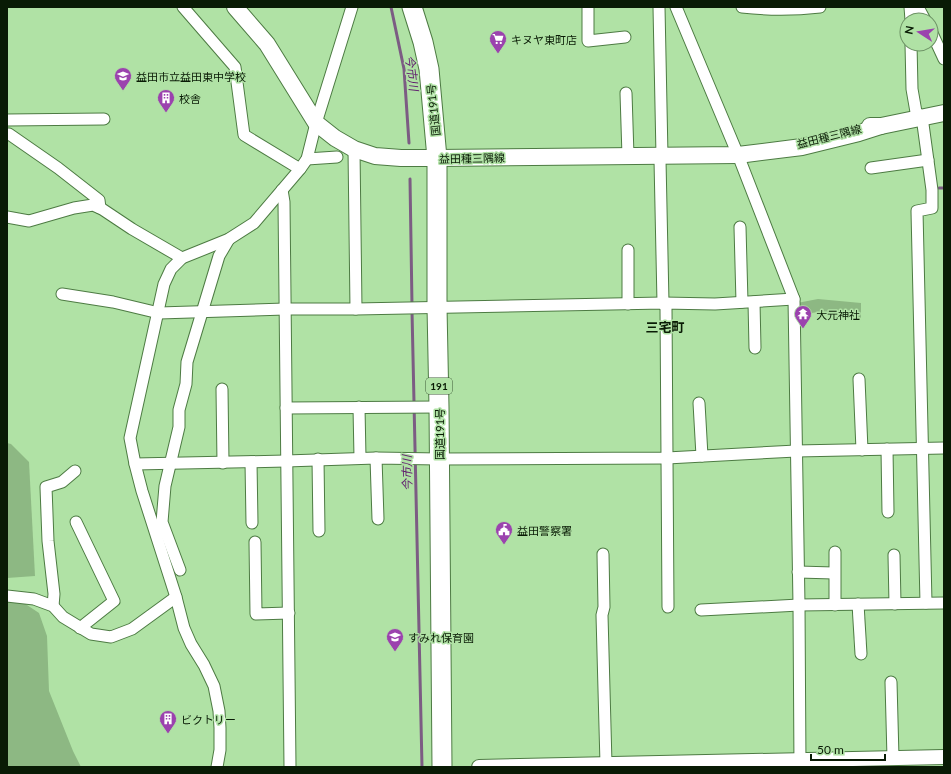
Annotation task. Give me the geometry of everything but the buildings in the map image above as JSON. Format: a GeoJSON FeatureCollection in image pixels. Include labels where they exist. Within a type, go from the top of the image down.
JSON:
{"type":"FeatureCollection","features":[{"type":"Feature","properties":{"kind":"highway","name":"国道191号"},"geometry":{"type":"LineString","coordinates":[[412,7],[423,42],[429,69],[437,158],[437,307],[442,767]]}},
{"type":"Feature","properties":{"kind":"main road","name":"益田種三隅線"},"geometry":{"type":"LineString","coordinates":[[235,7],[267,44],[316,123],[335,138],[354,149],[375,156],[437,158],[738,155],[802,147],[859,133],[880,126],[944,112]]}},
{"type":"Feature","properties":{"kind":"street"},"geometry":{"type":"LineString","coordinates":[[183,7],[235,67],[244,135],[300,169]]}},
{"type":"Feature","properties":{"kind":"street"},"geometry":{"type":"LineString","coordinates":[[217,767],[220,750],[220,728],[219,711],[214,686],[184,628],[162,551],[150,519],[135,464],[130,438],[159,313],[164,284],[171,269],[182,258],[229,239],[254,223],[307,159],[316,123],[352,7]]}},
{"type":"Feature","properties":{"kind":"street"},"geometry":{"type":"LineString","coordinates":[[588,7],[588,41],[625,37]]}},
{"type":"Feature","properties":{"kind":"street"},"geometry":{"type":"LineString","coordinates":[[659,7],[663,303],[666,308],[668,607]]}},
{"type":"Feature","properties":{"kind":"street"},"geometry":{"type":"LineString","coordinates":[[676,7],[738,155],[794,299],[800,763]]}},
{"type":"Feature","properties":{"kind":"street"},"geometry":{"type":"LineString","coordinates":[[742,7],[761,9],[800,9],[820,7]]}},
{"type":"Feature","properties":{"kind":"street"},"geometry":{"type":"LineString","coordinates":[[939,48],[944,59]]}},
{"type":"Feature","properties":{"kind":"street"},"geometry":{"type":"LineString","coordinates":[[911,52],[912,89],[916,112],[922,117],[932,190],[932,208],[917,211],[926,603]]}},
{"type":"Feature","properties":{"kind":"street"},"geometry":{"type":"LineString","coordinates":[[626,93],[628,156]]}},
{"type":"Feature","properties":{"kind":"street"},"geometry":{"type":"LineString","coordinates":[[7,120],[104,119]]}},
{"type":"Feature","properties":{"kind":"street"},"geometry":{"type":"LineString","coordinates":[[9,134],[58,168],[99,200],[100,208]]}},
{"type":"Feature","properties":{"kind":"street"},"geometry":{"type":"LineString","coordinates":[[354,149],[356,309]]}},
{"type":"Feature","properties":{"kind":"street"},"geometry":{"type":"LineString","coordinates":[[307,159],[337,157]]}},
{"type":"Feature","properties":{"kind":"street"},"geometry":{"type":"LineString","coordinates":[[871,168],[928,160]]}},
{"type":"Feature","properties":{"kind":"street"},"geometry":{"type":"LineString","coordinates":[[282,190],[284,202],[290,767]]}},
{"type":"Feature","properties":{"kind":"street"},"geometry":{"type":"LineString","coordinates":[[7,217],[29,221],[74,208],[93,205],[182,258]]}},
{"type":"Feature","properties":{"kind":"street"},"geometry":{"type":"LineString","coordinates":[[740,227],[742,302]]}},
{"type":"Feature","properties":{"kind":"street"},"geometry":{"type":"LineString","coordinates":[[180,570],[162,522],[165,486],[179,428],[179,410],[186,384],[187,362],[219,256],[229,239]]}},
{"type":"Feature","properties":{"kind":"street"},"geometry":{"type":"LineString","coordinates":[[628,250],[628,304]]}},
{"type":"Feature","properties":{"kind":"street"},"geometry":{"type":"LineString","coordinates":[[62,294],[113,302],[159,313],[285,309],[663,303],[715,304],[794,299]]}},
{"type":"Feature","properties":{"kind":"street"},"geometry":{"type":"LineString","coordinates":[[754,302],[755,348]]}},
{"type":"Feature","properties":{"kind":"street"},"geometry":{"type":"LineString","coordinates":[[859,378],[862,450]]}},
{"type":"Feature","properties":{"kind":"street"},"geometry":{"type":"LineString","coordinates":[[222,389],[223,463]]}},
{"type":"Feature","properties":{"kind":"street"},"geometry":{"type":"LineString","coordinates":[[699,403],[702,456]]}},
{"type":"Feature","properties":{"kind":"street"},"geometry":{"type":"LineString","coordinates":[[359,407],[360,458]]}},
{"type":"Feature","properties":{"kind":"street"},"geometry":{"type":"LineString","coordinates":[[286,408],[439,407]]}},
{"type":"Feature","properties":{"kind":"street"},"geometry":{"type":"LineString","coordinates":[[135,464],[223,463],[360,458],[667,458],[796,451],[944,448]]}},
{"type":"Feature","properties":{"kind":"street"},"geometry":{"type":"LineString","coordinates":[[887,449],[888,512]]}},
{"type":"Feature","properties":{"kind":"street"},"geometry":{"type":"LineString","coordinates":[[376,458],[378,520]]}},
{"type":"Feature","properties":{"kind":"street"},"geometry":{"type":"LineString","coordinates":[[318,459],[319,530]]}},
{"type":"Feature","properties":{"kind":"street"},"geometry":{"type":"LineString","coordinates":[[251,462],[252,523]]}},
{"type":"Feature","properties":{"kind":"street"},"geometry":{"type":"LineString","coordinates":[[53,606],[54,594],[48,541],[46,487],[62,482],[75,471]]}},
{"type":"Feature","properties":{"kind":"street"},"geometry":{"type":"LineString","coordinates":[[76,522],[114,601],[80,628]]}},
{"type":"Feature","properties":{"kind":"street"},"geometry":{"type":"LineString","coordinates":[[255,542],[256,614],[289,613]]}},
{"type":"Feature","properties":{"kind":"street"},"geometry":{"type":"LineString","coordinates":[[835,552],[835,605]]}},
{"type":"Feature","properties":{"kind":"street"},"geometry":{"type":"LineString","coordinates":[[603,554],[604,608],[602,615],[606,764]]}},
{"type":"Feature","properties":{"kind":"street"},"geometry":{"type":"LineString","coordinates":[[894,554],[895,604]]}},
{"type":"Feature","properties":{"kind":"street"},"geometry":{"type":"LineString","coordinates":[[798,572],[834,573]]}},
{"type":"Feature","properties":{"kind":"street"},"geometry":{"type":"LineString","coordinates":[[7,596],[34,599],[53,606],[63,617],[91,634],[111,637],[132,629],[176,597]]}},
{"type":"Feature","properties":{"kind":"street"},"geometry":{"type":"LineString","coordinates":[[701,610],[799,605],[944,603]]}},
{"type":"Feature","properties":{"kind":"street"},"geometry":{"type":"LineString","coordinates":[[858,604],[861,654]]}},
{"type":"Feature","properties":{"kind":"street"},"geometry":{"type":"LineString","coordinates":[[891,682],[893,758]]}},
{"type":"Feature","properties":{"kind":"street"},"geometry":{"type":"LineString","coordinates":[[479,767],[606,764],[800,763],[944,757]]}},
{"type":"Feature","properties":{"kind":"green space"},"geometry":{"type":"Polygon","coordinates":[[[818,299],[861,303],[861,318],[819,312],[797,315],[797,303],[818,299]]]}},
{"type":"Feature","properties":{"kind":"green space"},"geometry":{"type":"Polygon","coordinates":[[[7,443],[11,444],[29,462],[35,576],[7,578],[7,443]]]}},
{"type":"Feature","properties":{"kind":"green space"},"geometry":{"type":"Polygon","coordinates":[[[7,598],[18,599],[39,613],[47,636],[49,691],[81,767],[7,767],[7,598]]]}},
{"type":"Feature","properties":{"kind":"waterway","name":"今市川"},"geometry":{"type":"LineString","coordinates":[[391,7],[404,69],[409,143]]}},
{"type":"Feature","properties":{"kind":"waterway","name":"今市川"},"geometry":{"type":"LineString","coordinates":[[410,179],[412,305]]}},
{"type":"Feature","properties":{"kind":"waterway"},"geometry":{"type":"LineString","coordinates":[[939,188],[944,188]]}},
{"type":"Feature","properties":{"kind":"waterway","name":"今市川"},"geometry":{"type":"LineString","coordinates":[[412,311],[422,767]]}},
{"type":"Feature","properties":{"kind":"place","name":"キヌヤ東町店"},"geometry":{"type":"Point","coordinates":[498,54]}},
{"type":"Feature","properties":{"kind":"place","name":"益田市立益田東中学校"},"geometry":{"type":"Point","coordinates":[123,91]}},
{"type":"Feature","properties":{"kind":"place","name":"校舎"},"geometry":{"type":"Point","coordinates":[166,113]}},
{"type":"Feature","properties":{"kind":"place","name":"大元神社"},"geometry":{"type":"Point","coordinates":[803,329]}},
{"type":"Feature","properties":{"kind":"place","name":"益田警察署"},"geometry":{"type":"Point","coordinates":[504,545]}},
{"type":"Feature","properties":{"kind":"place","name":"すみれ保育園"},"geometry":{"type":"Point","coordinates":[395,652]}},
{"type":"Feature","properties":{"kind":"place","name":"ビクトリー"},"geometry":{"type":"Point","coordinates":[168,734]}},
{"type":"Feature","properties":{"kind":"district","name":"三宅町"},"geometry":{"type":"Point","coordinates":[665,327]}}]}
